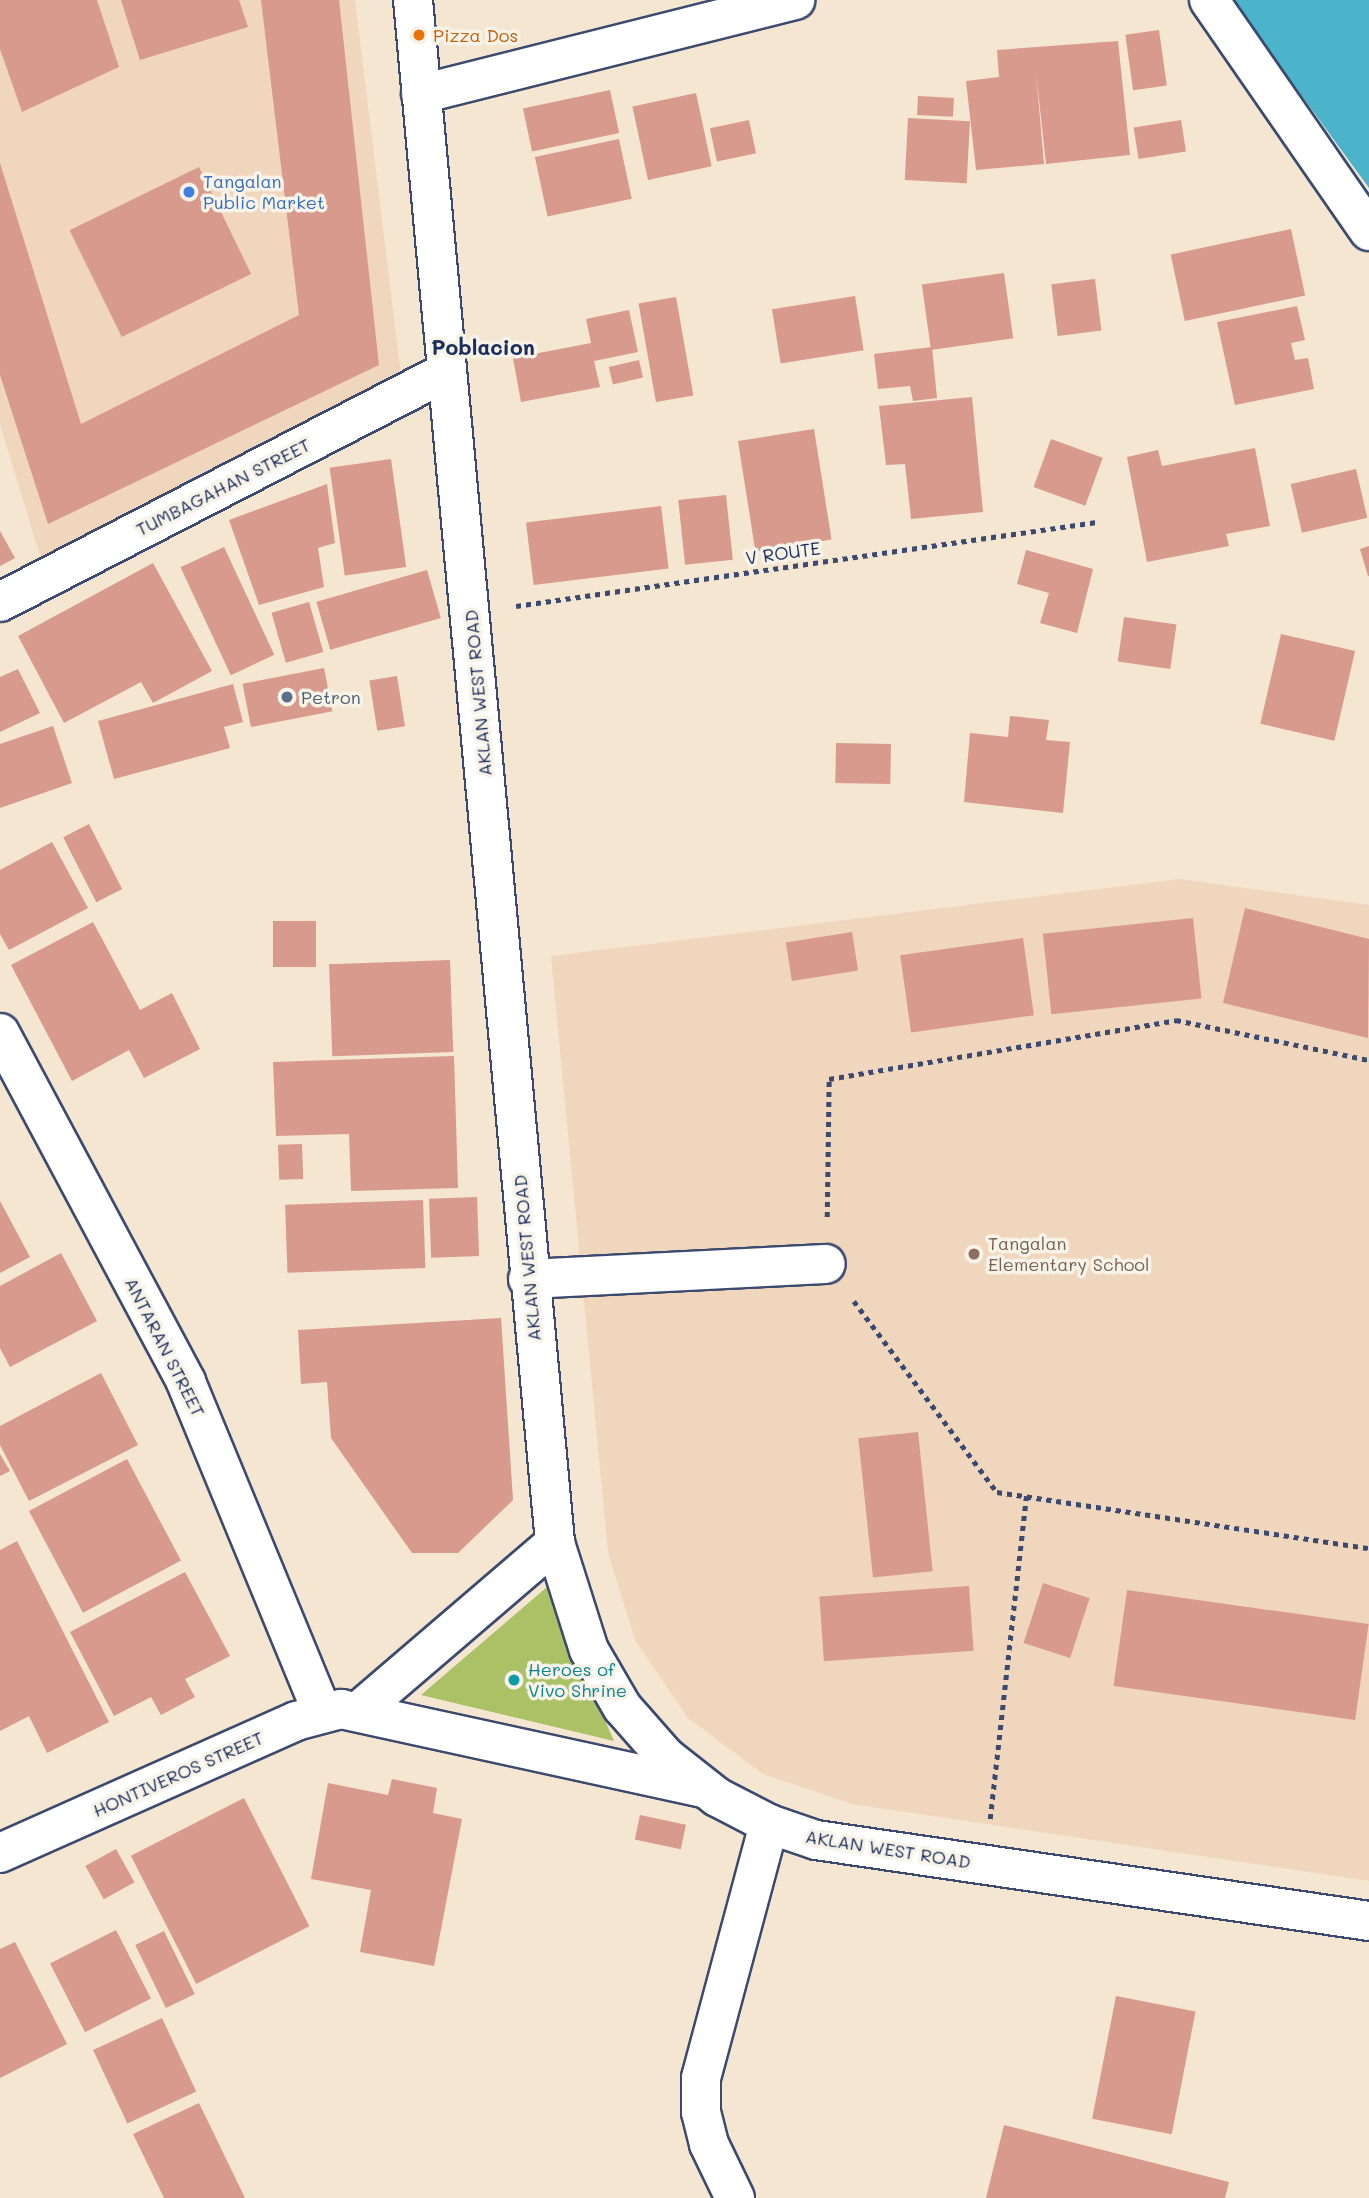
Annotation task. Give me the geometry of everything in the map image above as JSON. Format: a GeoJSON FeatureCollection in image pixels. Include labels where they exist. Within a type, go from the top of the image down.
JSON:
{"type":"FeatureCollection","features":[{"type":"Feature","properties":{"kind":"street","name":"AKLAN WEST ROAD"},"geometry":{"type":"LineString","coordinates":[[413,0],[464,572],[472,612],[528,1279],[555,1543],[576,1618],[604,1679],[643,1734],[704,1788],[769,1824],[816,1840],[1369,1921]]}},
{"type":"Feature","properties":{"kind":"street"},"geometry":{"type":"LineString","coordinates":[[421,94],[795,0]]}},
{"type":"Feature","properties":{"kind":"street"},"geometry":{"type":"LineString","coordinates":[[1209,0],[1369,231]]}},
{"type":"Feature","properties":{"kind":"street","name":"TUMBAGAHAN STREET"},"geometry":{"type":"LineString","coordinates":[[0,602],[446,372]]}},
{"type":"Feature","properties":{"kind":"street","name":"ANTARAN STREET"},"geometry":{"type":"LineString","coordinates":[[0,1033],[187,1382],[322,1712]]}},
{"type":"Feature","properties":{"kind":"street"},"geometry":{"type":"LineString","coordinates":[[528,1279],[826,1264]]}},
{"type":"Feature","properties":{"kind":"street"},"geometry":{"type":"LineString","coordinates":[[360,1710],[555,1543]]}},
{"type":"Feature","properties":{"kind":"street","name":"HONTIVEROS STREET"},"geometry":{"type":"LineString","coordinates":[[0,1853],[322,1712],[360,1710],[704,1788]]}},
{"type":"Feature","properties":{"kind":"street"},"geometry":{"type":"LineString","coordinates":[[735,2198],[709,2144],[701,2112],[701,2078],[769,1824]]}},
{"type":"Feature","properties":{"kind":"path","name":"V ROUTE"},"geometry":{"type":"LineString","coordinates":[[472,612],[1097,522]]}},
{"type":"Feature","properties":{"kind":"path"},"geometry":{"type":"LineString","coordinates":[[1369,1060],[1176,1020],[829,1079],[826,1264],[997,1492],[1369,1548]]}},
{"type":"Feature","properties":{"kind":"path"},"geometry":{"type":"LineString","coordinates":[[985,1865],[1026,1496]]}},
{"type":"Feature","properties":{"kind":"shaded area","name":"Tangalan Public Market"},"geometry":{"type":"Polygon","coordinates":[[[0,0],[355,0],[402,383],[44,569],[0,424],[0,0]]]}},
{"type":"Feature","properties":{"kind":"shaded area","name":"Tangalan Elementary School"},"geometry":{"type":"Polygon","coordinates":[[[1180,879],[1369,905],[1369,1881],[852,1804],[763,1774],[688,1718],[635,1640],[608,1552],[551,956],[1180,879]]]}},
{"type":"Feature","properties":{"kind":"green space"},"geometry":{"type":"Polygon","coordinates":[[[547,1587],[614,1741],[421,1695],[547,1587]]]}},
{"type":"Feature","properties":{"kind":"water"},"geometry":{"type":"Polygon","coordinates":[[[1232,0],[1369,0],[1369,188],[1232,0]]]}},
{"type":"Feature","properties":{"kind":"building"},"geometry":{"type":"Polygon","coordinates":[[[0,0],[97,0],[119,67],[22,112],[0,49],[0,0]]]}},
{"type":"Feature","properties":{"kind":"building"},"geometry":{"type":"Polygon","coordinates":[[[121,0],[239,0],[248,27],[140,60],[121,0]]]}},
{"type":"Feature","properties":{"kind":"building"},"geometry":{"type":"Polygon","coordinates":[[[261,0],[339,0],[379,365],[48,524],[0,375],[0,163],[81,424],[299,315],[261,0]]]}},
{"type":"Feature","properties":{"kind":"building"},"geometry":{"type":"Polygon","coordinates":[[[1159,30],[1167,85],[1133,90],[1125,35],[1159,30]]]}},
{"type":"Feature","properties":{"kind":"building"},"geometry":{"type":"Polygon","coordinates":[[[1118,41],[1130,155],[1046,164],[1036,72],[1044,164],[976,170],[966,81],[999,77],[997,50],[1118,41]]]}},
{"type":"Feature","properties":{"kind":"building"},"geometry":{"type":"Polygon","coordinates":[[[610,90],[619,133],[532,152],[523,109],[610,90]]]}},
{"type":"Feature","properties":{"kind":"building"},"geometry":{"type":"Polygon","coordinates":[[[696,93],[712,166],[648,180],[632,107],[696,93]]]}},
{"type":"Feature","properties":{"kind":"building"},"geometry":{"type":"Polygon","coordinates":[[[918,96],[954,98],[953,117],[917,115],[918,96]]]}},
{"type":"Feature","properties":{"kind":"building"},"geometry":{"type":"Polygon","coordinates":[[[908,118],[970,121],[967,183],[905,180],[908,118]]]}},
{"type":"Feature","properties":{"kind":"building"},"geometry":{"type":"Polygon","coordinates":[[[749,120],[756,153],[717,162],[710,128],[749,120]]]}},
{"type":"Feature","properties":{"kind":"building"},"geometry":{"type":"Polygon","coordinates":[[[1181,120],[1186,152],[1139,159],[1134,128],[1181,120]]]}},
{"type":"Feature","properties":{"kind":"building"},"geometry":{"type":"Polygon","coordinates":[[[619,139],[632,199],[548,217],[535,157],[619,139]]]}},
{"type":"Feature","properties":{"kind":"building"},"geometry":{"type":"Polygon","coordinates":[[[199,167],[251,274],[122,337],[70,230],[199,167]]]}},
{"type":"Feature","properties":{"kind":"building"},"geometry":{"type":"Polygon","coordinates":[[[1291,229],[1305,296],[1185,321],[1171,255],[1291,229]]]}},
{"type":"Feature","properties":{"kind":"building"},"geometry":{"type":"Polygon","coordinates":[[[1004,273],[1013,338],[931,350],[922,285],[1004,273]]]}},
{"type":"Feature","properties":{"kind":"building"},"geometry":{"type":"Polygon","coordinates":[[[1095,279],[1101,331],[1058,336],[1051,284],[1095,279]]]}},
{"type":"Feature","properties":{"kind":"building"},"geometry":{"type":"Polygon","coordinates":[[[855,296],[864,350],[781,363],[772,309],[855,296]]]}},
{"type":"Feature","properties":{"kind":"building"},"geometry":{"type":"Polygon","coordinates":[[[676,297],[693,395],[656,402],[639,304],[676,297]]]}},
{"type":"Feature","properties":{"kind":"building"},"geometry":{"type":"Polygon","coordinates":[[[1297,306],[1305,340],[1291,343],[1295,360],[1308,358],[1314,389],[1235,405],[1217,322],[1297,306]]]}},
{"type":"Feature","properties":{"kind":"building"},"geometry":{"type":"Polygon","coordinates":[[[629,310],[638,352],[594,361],[600,387],[521,402],[513,358],[591,343],[586,319],[629,310]]]}},
{"type":"Feature","properties":{"kind":"building"},"geometry":{"type":"Polygon","coordinates":[[[932,347],[937,398],[913,401],[910,386],[878,389],[874,354],[932,347]]]}},
{"type":"Feature","properties":{"kind":"building"},"geometry":{"type":"Polygon","coordinates":[[[639,360],[643,378],[613,385],[609,367],[639,360]]]}},
{"type":"Feature","properties":{"kind":"building"},"geometry":{"type":"Polygon","coordinates":[[[972,397],[983,512],[911,519],[905,464],[886,465],[879,406],[972,397]]]}},
{"type":"Feature","properties":{"kind":"building"},"geometry":{"type":"Polygon","coordinates":[[[814,429],[832,540],[755,552],[738,441],[814,429]]]}},
{"type":"Feature","properties":{"kind":"building"},"geometry":{"type":"Polygon","coordinates":[[[1051,439],[1103,458],[1085,506],[1034,487],[1051,439]]]}},
{"type":"Feature","properties":{"kind":"building"},"geometry":{"type":"Polygon","coordinates":[[[1255,448],[1270,526],[1226,534],[1229,546],[1147,562],[1127,457],[1158,450],[1162,466],[1255,448]]]}},
{"type":"Feature","properties":{"kind":"building"},"geometry":{"type":"Polygon","coordinates":[[[391,459],[406,567],[345,576],[330,468],[391,459]]]}},
{"type":"Feature","properties":{"kind":"building"},"geometry":{"type":"Polygon","coordinates":[[[1356,469],[1367,518],[1302,533],[1291,484],[1356,469]]]}},
{"type":"Feature","properties":{"kind":"building"},"geometry":{"type":"Polygon","coordinates":[[[327,484],[335,543],[318,548],[324,587],[259,605],[229,520],[327,484]]]}},
{"type":"Feature","properties":{"kind":"building"},"geometry":{"type":"Polygon","coordinates":[[[726,495],[733,560],[685,565],[678,500],[726,495]]]}},
{"type":"Feature","properties":{"kind":"building"},"geometry":{"type":"Polygon","coordinates":[[[661,506],[669,569],[534,585],[526,523],[661,506]]]}},
{"type":"Feature","properties":{"kind":"building"},"geometry":{"type":"Polygon","coordinates":[[[0,531],[15,558],[0,566],[0,531]]]}},
{"type":"Feature","properties":{"kind":"building"},"geometry":{"type":"Polygon","coordinates":[[[1369,546],[1369,576],[1368,576],[1360,549],[1369,546]]]}},
{"type":"Feature","properties":{"kind":"building"},"geometry":{"type":"Polygon","coordinates":[[[224,547],[274,655],[231,675],[180,567],[224,547]]]}},
{"type":"Feature","properties":{"kind":"building"},"geometry":{"type":"Polygon","coordinates":[[[1026,550],[1093,569],[1077,633],[1040,623],[1049,593],[1017,584],[1026,550]]]}},
{"type":"Feature","properties":{"kind":"building"},"geometry":{"type":"Polygon","coordinates":[[[153,563],[212,671],[153,703],[141,682],[64,723],[18,636],[153,563]]]}},
{"type":"Feature","properties":{"kind":"building"},"geometry":{"type":"Polygon","coordinates":[[[427,570],[441,618],[330,650],[316,602],[427,570]]]}},
{"type":"Feature","properties":{"kind":"building"},"geometry":{"type":"Polygon","coordinates":[[[309,602],[323,652],[286,663],[272,613],[309,602]]]}},
{"type":"Feature","properties":{"kind":"building"},"geometry":{"type":"Polygon","coordinates":[[[1124,617],[1176,624],[1170,669],[1118,662],[1124,617]]]}},
{"type":"Feature","properties":{"kind":"building"},"geometry":{"type":"Polygon","coordinates":[[[1281,634],[1355,651],[1334,741],[1260,724],[1281,634]]]}},
{"type":"Feature","properties":{"kind":"building","name":"Petron"},"geometry":{"type":"Polygon","coordinates":[[[324,668],[332,711],[251,727],[243,684],[324,668]]]}},
{"type":"Feature","properties":{"kind":"building"},"geometry":{"type":"Polygon","coordinates":[[[18,669],[40,713],[0,732],[0,677],[18,669]]]}},
{"type":"Feature","properties":{"kind":"building","name":"Petron"},"geometry":{"type":"Polygon","coordinates":[[[397,676],[405,726],[377,731],[369,680],[397,676]]]}},
{"type":"Feature","properties":{"kind":"building"},"geometry":{"type":"Polygon","coordinates":[[[233,684],[243,722],[224,727],[230,748],[114,779],[98,721],[233,684]]]}},
{"type":"Feature","properties":{"kind":"building"},"geometry":{"type":"Polygon","coordinates":[[[1010,716],[1049,720],[1046,740],[1070,742],[1063,813],[964,802],[970,733],[1008,737],[1010,716]]]}},
{"type":"Feature","properties":{"kind":"building"},"geometry":{"type":"Polygon","coordinates":[[[53,726],[72,783],[0,808],[0,744],[53,726]]]}},
{"type":"Feature","properties":{"kind":"building"},"geometry":{"type":"Polygon","coordinates":[[[836,743],[891,744],[890,784],[835,783],[836,743]]]}},
{"type":"Feature","properties":{"kind":"building"},"geometry":{"type":"Polygon","coordinates":[[[89,824],[122,889],[96,902],[63,837],[89,824]]]}},
{"type":"Feature","properties":{"kind":"building"},"geometry":{"type":"Polygon","coordinates":[[[52,842],[88,908],[9,950],[0,934],[0,870],[52,842]]]}},
{"type":"Feature","properties":{"kind":"building"},"geometry":{"type":"Polygon","coordinates":[[[1245,908],[1369,939],[1368,1038],[1223,1003],[1245,908]]]}},
{"type":"Feature","properties":{"kind":"building"},"geometry":{"type":"Polygon","coordinates":[[[1193,918],[1201,999],[1051,1014],[1043,934],[1193,918]]]}},
{"type":"Feature","properties":{"kind":"building"},"geometry":{"type":"Polygon","coordinates":[[[273,921],[316,921],[316,967],[273,967],[273,921]]]}},
{"type":"Feature","properties":{"kind":"building"},"geometry":{"type":"Polygon","coordinates":[[[93,922],[140,1010],[172,993],[200,1049],[144,1078],[129,1050],[72,1081],[11,965],[93,922]]]}},
{"type":"Feature","properties":{"kind":"building"},"geometry":{"type":"Polygon","coordinates":[[[852,932],[858,971],[792,981],[786,942],[852,932]]]}},
{"type":"Feature","properties":{"kind":"building"},"geometry":{"type":"Polygon","coordinates":[[[1023,938],[1034,1015],[911,1032],[900,955],[1023,938]]]}},
{"type":"Feature","properties":{"kind":"building"},"geometry":{"type":"Polygon","coordinates":[[[450,960],[453,1052],[332,1056],[329,964],[450,960]]]}},
{"type":"Feature","properties":{"kind":"building"},"geometry":{"type":"Polygon","coordinates":[[[454,1056],[458,1188],[351,1191],[349,1134],[276,1136],[273,1062],[454,1056]]]}},
{"type":"Feature","properties":{"kind":"building"},"geometry":{"type":"Polygon","coordinates":[[[302,1144],[303,1179],[279,1180],[278,1145],[302,1144]]]}},
{"type":"Feature","properties":{"kind":"building"},"geometry":{"type":"Polygon","coordinates":[[[477,1197],[479,1256],[431,1258],[429,1199],[477,1197]]]}},
{"type":"Feature","properties":{"kind":"building"},"geometry":{"type":"Polygon","coordinates":[[[423,1200],[425,1268],[287,1273],[285,1205],[423,1200]]]}},
{"type":"Feature","properties":{"kind":"building"},"geometry":{"type":"Polygon","coordinates":[[[0,1201],[30,1257],[0,1273],[0,1201]]]}},
{"type":"Feature","properties":{"kind":"building"},"geometry":{"type":"Polygon","coordinates":[[[61,1253],[97,1321],[10,1367],[0,1348],[0,1286],[61,1253]]]}},
{"type":"Feature","properties":{"kind":"building"},"geometry":{"type":"Polygon","coordinates":[[[501,1318],[513,1500],[458,1553],[412,1553],[331,1438],[327,1382],[301,1384],[298,1330],[501,1318]]]}},
{"type":"Feature","properties":{"kind":"building"},"geometry":{"type":"Polygon","coordinates":[[[101,1373],[138,1445],[29,1501],[0,1445],[0,1426],[101,1373]]]}},
{"type":"Feature","properties":{"kind":"building"},"geometry":{"type":"Polygon","coordinates":[[[918,1432],[933,1571],[873,1578],[858,1438],[918,1432]]]}},
{"type":"Feature","properties":{"kind":"building"},"geometry":{"type":"Polygon","coordinates":[[[0,1454],[10,1471],[0,1476],[0,1454]]]}},
{"type":"Feature","properties":{"kind":"building"},"geometry":{"type":"Polygon","coordinates":[[[127,1459],[181,1561],[83,1613],[29,1511],[127,1459]]]}},
{"type":"Feature","properties":{"kind":"building"},"geometry":{"type":"Polygon","coordinates":[[[17,1541],[109,1722],[47,1753],[29,1716],[0,1731],[0,1550],[17,1541]]]}},
{"type":"Feature","properties":{"kind":"building"},"geometry":{"type":"Polygon","coordinates":[[[185,1572],[230,1656],[185,1679],[195,1697],[161,1715],[151,1697],[114,1716],[70,1632],[185,1572]]]}},
{"type":"Feature","properties":{"kind":"building"},"geometry":{"type":"Polygon","coordinates":[[[1043,1583],[1090,1598],[1070,1658],[1024,1643],[1043,1583]]]}},
{"type":"Feature","properties":{"kind":"building"},"geometry":{"type":"Polygon","coordinates":[[[969,1586],[974,1651],[824,1661],[819,1596],[969,1586]]]}},
{"type":"Feature","properties":{"kind":"building"},"geometry":{"type":"Polygon","coordinates":[[[1127,1590],[1369,1624],[1355,1720],[1114,1686],[1127,1590]]]}},
{"type":"Feature","properties":{"kind":"building"},"geometry":{"type":"Polygon","coordinates":[[[392,1779],[437,1788],[433,1813],[462,1819],[434,1966],[360,1952],[371,1890],[311,1879],[328,1783],[388,1795],[392,1779]]]}},
{"type":"Feature","properties":{"kind":"building"},"geometry":{"type":"Polygon","coordinates":[[[244,1798],[309,1926],[196,1984],[131,1856],[244,1798]]]}},
{"type":"Feature","properties":{"kind":"building"},"geometry":{"type":"Polygon","coordinates":[[[640,1815],[686,1825],[681,1849],[635,1839],[640,1815]]]}},
{"type":"Feature","properties":{"kind":"building"},"geometry":{"type":"Polygon","coordinates":[[[116,1849],[134,1882],[104,1899],[85,1866],[116,1849]]]}},
{"type":"Feature","properties":{"kind":"building"},"geometry":{"type":"Polygon","coordinates":[[[116,1930],[151,1999],[85,2032],[50,1964],[116,1930]]]}},
{"type":"Feature","properties":{"kind":"building"},"geometry":{"type":"Polygon","coordinates":[[[164,1931],[195,1994],[166,2008],[135,1945],[164,1931]]]}},
{"type":"Feature","properties":{"kind":"building"},"geometry":{"type":"Polygon","coordinates":[[[15,1942],[67,2044],[0,2078],[0,1949],[15,1942]]]}},
{"type":"Feature","properties":{"kind":"building"},"geometry":{"type":"Polygon","coordinates":[[[1116,1996],[1196,2011],[1172,2134],[1092,2119],[1116,1996]]]}},
{"type":"Feature","properties":{"kind":"building"},"geometry":{"type":"Polygon","coordinates":[[[162,2018],[196,2091],[127,2124],[93,2050],[162,2018]]]}},
{"type":"Feature","properties":{"kind":"building"},"geometry":{"type":"Polygon","coordinates":[[[199,2103],[245,2198],[164,2198],[133,2134],[199,2103]]]}},
{"type":"Feature","properties":{"kind":"building"},"geometry":{"type":"Polygon","coordinates":[[[1004,2125],[1229,2182],[1225,2198],[986,2198],[1004,2125]]]}},
{"type":"Feature","properties":{"kind":"place","name":"Pizza Dos"},"geometry":{"type":"Point","coordinates":[419,35]}},
{"type":"Feature","properties":{"kind":"place","name":"Tangalan Public Market"},"geometry":{"type":"Point","coordinates":[189,192]}},
{"type":"Feature","properties":{"kind":"place","name":"Petron"},"geometry":{"type":"Point","coordinates":[287,697]}},
{"type":"Feature","properties":{"kind":"place","name":"Tangalan Elementary School"},"geometry":{"type":"Point","coordinates":[974,1254]}},
{"type":"Feature","properties":{"kind":"place","name":"Heroes of Vivo Shrine"},"geometry":{"type":"Point","coordinates":[514,1680]}},
{"type":"Feature","properties":{"kind":"district","name":"Poblacion"},"geometry":{"type":"Point","coordinates":[483,347]}}]}
